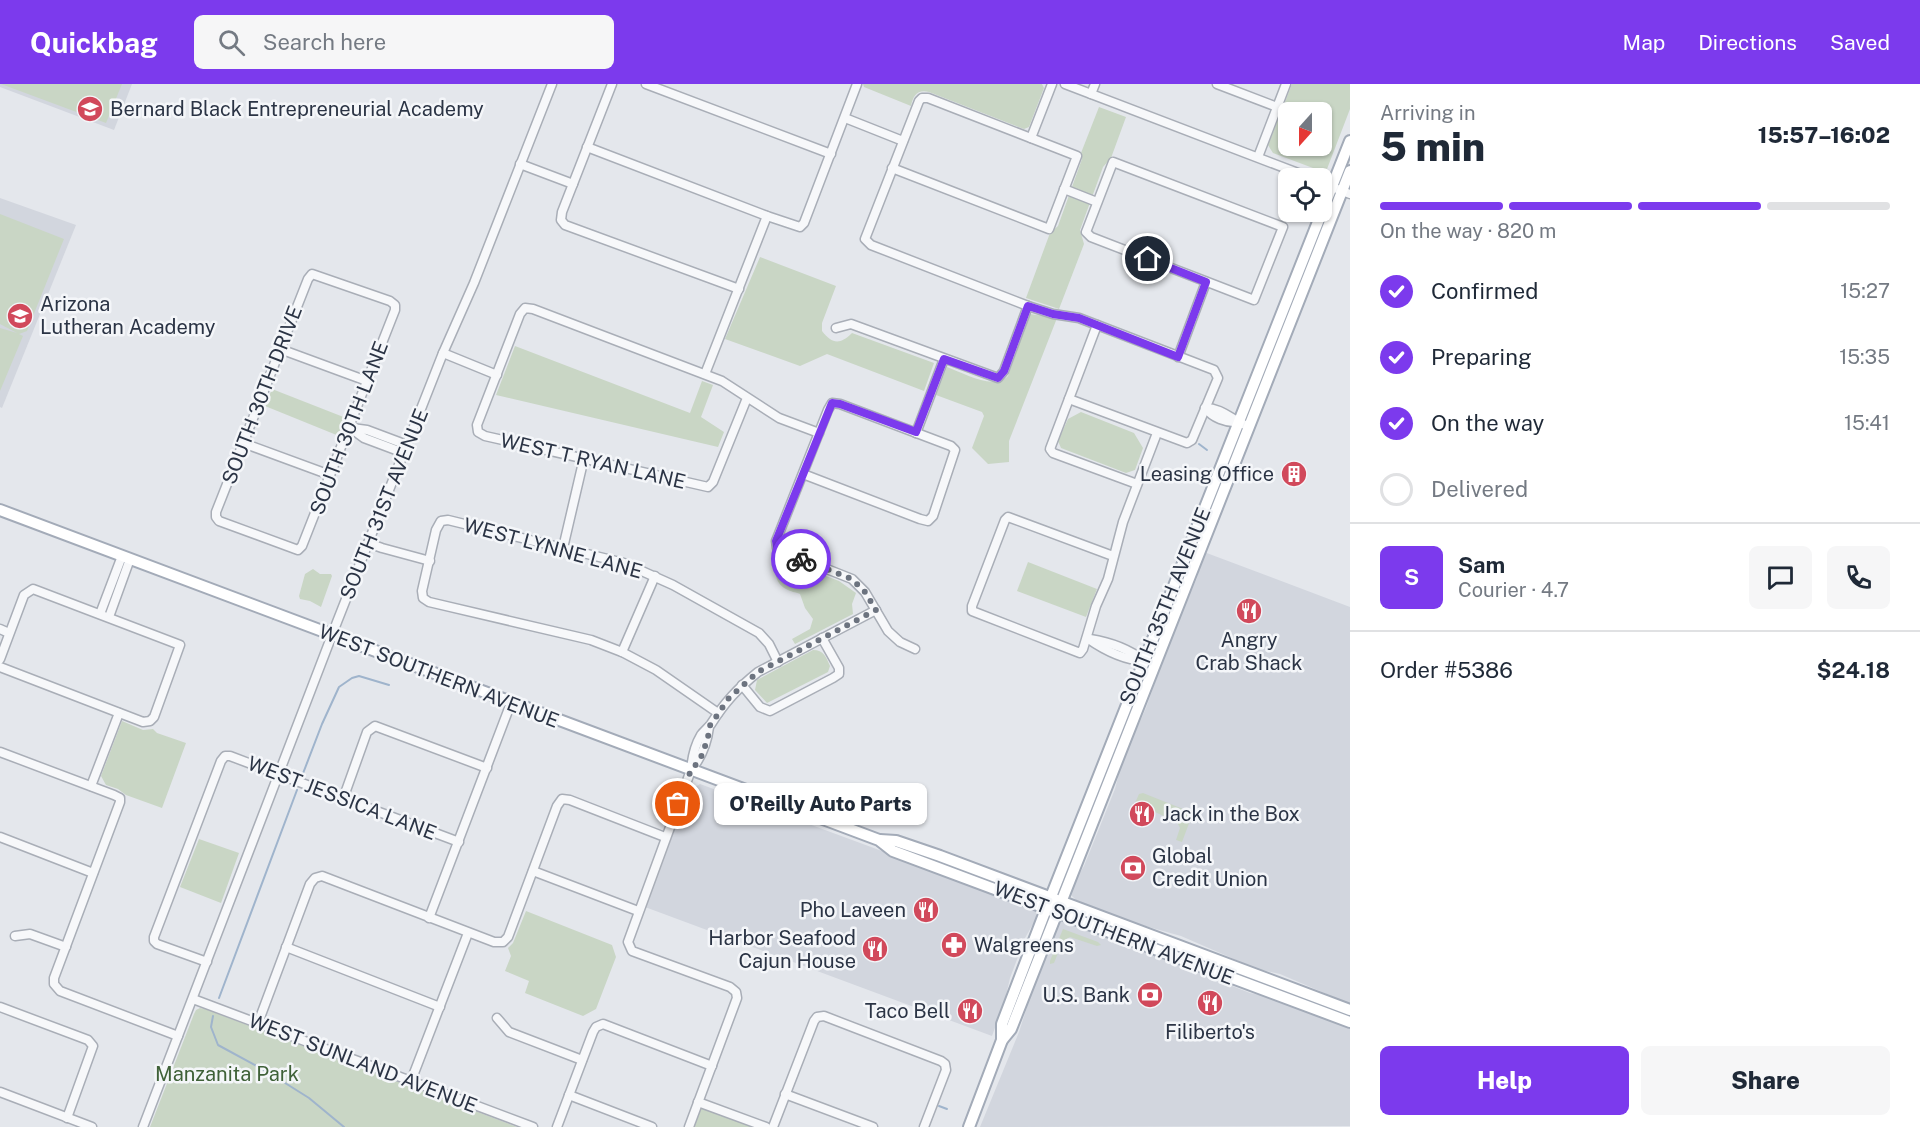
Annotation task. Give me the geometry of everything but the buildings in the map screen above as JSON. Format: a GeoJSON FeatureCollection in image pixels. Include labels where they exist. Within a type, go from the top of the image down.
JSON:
{"type":"FeatureCollection","features":[{"type":"Feature","properties":{"kind":"main road","name":"SOUTH 35TH AVENUE"},"geometry":{"type":"LineString","coordinates":[[969,1127],[1002,1040],[1011,1029],[1054,904],[1336,188],[1350,141]]}},
{"type":"Feature","properties":{"kind":"main road","name":"SOUTH 35TH AVENUE"},"geometry":{"type":"LineString","coordinates":[[1336,188],[1350,171]]}},
{"type":"Feature","properties":{"kind":"main road","name":"SOUTH 35TH AVENUE"},"geometry":{"type":"LineString","coordinates":[[1124,727],[1144,661],[1244,424]]}},
{"type":"Feature","properties":{"kind":"main road","name":"WEST SOUTHERN AVENUE"},"geometry":{"type":"LineString","coordinates":[[0,510],[879,840],[893,850],[1054,904],[1350,1010]]}},
{"type":"Feature","properties":{"kind":"main road","name":"WEST SOUTHERN AVENUE"},"geometry":{"type":"LineString","coordinates":[[1054,904],[1350,1022]]}},
{"type":"Feature","properties":{"kind":"street","name":"SOUTH 31ST AVENUE"},"geometry":{"type":"LineString","coordinates":[[143,1127],[331,636],[443,353],[474,284],[552,84]]}},
{"type":"Feature","properties":{"kind":"street"},"geometry":{"type":"LineString","coordinates":[[612,84],[562,212],[561,220],[565,225],[739,289]]}},
{"type":"Feature","properties":{"kind":"street"},"geometry":{"type":"LineString","coordinates":[[646,84],[831,154]]}},
{"type":"Feature","properties":{"kind":"street"},"geometry":{"type":"LineString","coordinates":[[587,147],[767,216],[800,226],[804,223],[857,84]]}},
{"type":"Feature","properties":{"kind":"street"},"geometry":{"type":"LineString","coordinates":[[1031,138],[1052,84]]}},
{"type":"Feature","properties":{"kind":"street"},"geometry":{"type":"LineString","coordinates":[[1065,84],[1284,168]]}},
{"type":"Feature","properties":{"kind":"street"},"geometry":{"type":"LineString","coordinates":[[1091,94],[1095,84]]}},
{"type":"Feature","properties":{"kind":"street"},"geometry":{"type":"LineString","coordinates":[[1216,84],[1277,107]]}},
{"type":"Feature","properties":{"kind":"street"},"geometry":{"type":"LineString","coordinates":[[1258,158],[1286,84]]}},
{"type":"Feature","properties":{"kind":"street"},"geometry":{"type":"LineString","coordinates":[[892,168],[1049,229],[1077,156],[928,98],[922,98],[919,101],[892,168],[865,238],[871,245],[1028,306],[1053,314],[1079,318],[1214,370],[1218,378],[1192,440],[1187,443],[1069,399]]}},
{"type":"Feature","properties":{"kind":"street"},"geometry":{"type":"LineString","coordinates":[[845,118],[903,141]]}},
{"type":"Feature","properties":{"kind":"street"},"geometry":{"type":"LineString","coordinates":[[1113,162],[1283,227],[1254,300],[1091,237],[1086,232],[1097,202],[1113,162]]}},
{"type":"Feature","properties":{"kind":"street"},"geometry":{"type":"LineString","coordinates":[[520,164],[573,184]]}},
{"type":"Feature","properties":{"kind":"street"},"geometry":{"type":"LineString","coordinates":[[1064,189],[1097,202]]}},
{"type":"Feature","properties":{"kind":"street"},"geometry":{"type":"LineString","coordinates":[[705,374],[767,216]]}},
{"type":"Feature","properties":{"kind":"street","name":"SOUTH 30TH DRIVE"},"geometry":{"type":"LineString","coordinates":[[298,550],[219,521],[216,517],[280,349],[312,274],[390,301],[395,305]]}},
{"type":"Feature","properties":{"kind":"street"},"geometry":{"type":"LineString","coordinates":[[1178,357],[1206,282]]}},
{"type":"Feature","properties":{"kind":"street","name":"SOUTH 30TH LANE"},"geometry":{"type":"LineString","coordinates":[[298,550],[302,546],[395,305]]}},
{"type":"Feature","properties":{"kind":"street"},"geometry":{"type":"LineString","coordinates":[[836,328],[851,324],[998,378],[1004,371],[1028,306]]}},
{"type":"Feature","properties":{"kind":"street"},"geometry":{"type":"LineString","coordinates":[[443,353],[497,375],[520,314],[525,308],[533,309],[722,381],[779,418],[819,433]]}},
{"type":"Feature","properties":{"kind":"street"},"geometry":{"type":"LineString","coordinates":[[1097,325],[1050,449],[1053,453],[1137,484]]}},
{"type":"Feature","properties":{"kind":"street"},"geometry":{"type":"LineString","coordinates":[[280,349],[367,381]]}},
{"type":"Feature","properties":{"kind":"street"},"geometry":{"type":"LineString","coordinates":[[916,432],[944,359]]}},
{"type":"Feature","properties":{"kind":"street","name":"WEST T RYAN LANE"},"geometry":{"type":"LineString","coordinates":[[497,375],[477,425],[478,432],[485,436],[708,487],[713,482],[747,398]]}},
{"type":"Feature","properties":{"kind":"street"},"geometry":{"type":"LineString","coordinates":[[803,474],[928,521],[933,516],[955,450],[951,446],[916,432],[832,403],[819,433],[776,541],[777,548],[852,579],[865,592],[888,631],[900,642],[915,649]]}},
{"type":"Feature","properties":{"kind":"street"},"geometry":{"type":"LineString","coordinates":[[1205,408],[1211,415],[1231,423],[1244,424]]}},
{"type":"Feature","properties":{"kind":"street"},"geometry":{"type":"LineString","coordinates":[[349,427],[364,438],[376,438],[406,449]]}},
{"type":"Feature","properties":{"kind":"street"},"geometry":{"type":"LineString","coordinates":[[1113,556],[1008,517],[972,611],[1080,653],[1108,579],[1121,528],[1157,433]]}},
{"type":"Feature","properties":{"kind":"street"},"geometry":{"type":"LineString","coordinates":[[243,443],[330,475]]}},
{"type":"Feature","properties":{"kind":"street"},"geometry":{"type":"LineString","coordinates":[[563,548],[584,458]]}},
{"type":"Feature","properties":{"kind":"street","name":"WEST LYNNE LANE"},"geometry":{"type":"LineString","coordinates":[[430,561],[436,530],[441,521],[448,520],[624,563],[655,576],[759,633],[770,644],[778,662]]}},
{"type":"Feature","properties":{"kind":"street"},"geometry":{"type":"LineString","coordinates":[[368,543],[430,561],[422,591],[423,598],[429,602],[591,640],[622,652],[656,670],[718,713]]}},
{"type":"Feature","properties":{"kind":"street"},"geometry":{"type":"LineString","coordinates":[[104,615],[126,558]]}},
{"type":"Feature","properties":{"kind":"street"},"geometry":{"type":"LineString","coordinates":[[622,652],[655,576]]}},
{"type":"Feature","properties":{"kind":"street"},"geometry":{"type":"LineString","coordinates":[[0,658],[24,595],[36,589],[180,645],[154,717],[150,721],[143,722],[0,667]]}},
{"type":"Feature","properties":{"kind":"street"},"geometry":{"type":"LineString","coordinates":[[688,1127],[737,998],[736,992],[730,987],[633,951],[628,945],[628,938],[691,770],[700,760],[708,738],[709,727],[718,713],[742,685],[758,672],[876,610]]}},
{"type":"Feature","properties":{"kind":"street"},"geometry":{"type":"LineString","coordinates":[[0,629],[9,633]]}},
{"type":"Feature","properties":{"kind":"street"},"geometry":{"type":"LineString","coordinates":[[742,685],[766,711],[773,710],[839,674],[822,638]]}},
{"type":"Feature","properties":{"kind":"street"},"geometry":{"type":"LineString","coordinates":[[1087,638],[1101,648],[1119,651],[1132,661],[1144,661]]}},
{"type":"Feature","properties":{"kind":"street"},"geometry":{"type":"LineString","coordinates":[[429,918],[512,704]]}},
{"type":"Feature","properties":{"kind":"street"},"geometry":{"type":"LineString","coordinates":[[91,786],[119,713]]}},
{"type":"Feature","properties":{"kind":"street"},"geometry":{"type":"LineString","coordinates":[[343,799],[367,732],[371,727],[379,727],[487,768]]}},
{"type":"Feature","properties":{"kind":"street"},"geometry":{"type":"LineString","coordinates":[[0,752],[120,798],[120,805],[54,978],[54,984],[60,991],[178,1036]]}},
{"type":"Feature","properties":{"kind":"street","name":"WEST JESSICA LANE"},"geometry":{"type":"LineString","coordinates":[[207,962],[154,941],[204,805],[225,756],[459,842]]}},
{"type":"Feature","properties":{"kind":"street"},"geometry":{"type":"LineString","coordinates":[[258,1023],[310,884],[315,878],[322,876],[468,933],[494,942],[503,942],[508,937],[557,806],[562,799],[570,800],[665,837]]}},
{"type":"Feature","properties":{"kind":"street"},"geometry":{"type":"LineString","coordinates":[[0,837],[93,873]]}},
{"type":"Feature","properties":{"kind":"street"},"geometry":{"type":"LineString","coordinates":[[533,871],[638,911]]}},
{"type":"Feature","properties":{"kind":"street"},"geometry":{"type":"LineString","coordinates":[[15,936],[30,933],[66,947]]}},
{"type":"Feature","properties":{"kind":"street"},"geometry":{"type":"LineString","coordinates":[[411,1081],[468,933]]}},
{"type":"Feature","properties":{"kind":"street"},"geometry":{"type":"LineString","coordinates":[[286,947],[440,1006]]}},
{"type":"Feature","properties":{"kind":"street","name":"WEST SUNLAND AVENUE"},"geometry":{"type":"LineString","coordinates":[[193,999],[533,1127]]}},
{"type":"Feature","properties":{"kind":"street"},"geometry":{"type":"LineString","coordinates":[[0,1007],[88,1040],[93,1046],[67,1118]]}},
{"type":"Feature","properties":{"kind":"street"},"geometry":{"type":"LineString","coordinates":[[773,1127],[814,1020],[824,1016],[945,1064],[946,1070],[924,1127]]}},
{"type":"Feature","properties":{"kind":"street"},"geometry":{"type":"LineString","coordinates":[[497,1018],[508,1032],[582,1060]]}},
{"type":"Feature","properties":{"kind":"street"},"geometry":{"type":"LineString","coordinates":[[556,1127],[596,1027],[603,1024],[712,1066]]}},
{"type":"Feature","properties":{"kind":"street"},"geometry":{"type":"LineString","coordinates":[[0,1092],[92,1127]]}},
{"type":"Feature","properties":{"kind":"street"},"geometry":{"type":"LineString","coordinates":[[785,1094],[873,1127]]}},
{"type":"Feature","properties":{"kind":"street"},"geometry":{"type":"LineString","coordinates":[[569,1095],[652,1127]]}},
{"type":"Feature","properties":{"kind":"street"},"geometry":{"type":"LineString","coordinates":[[698,1102],[766,1127]]}},
{"type":"Feature","properties":{"kind":"shaded area","name":"Bernard Black Entrepreneurial Academy"},"geometry":{"type":"Polygon","coordinates":[[[0,84],[132,84],[114,130],[0,87],[0,84]]]}},
{"type":"Feature","properties":{"kind":"shaded area","name":"Arizona Lutheran Academy"},"geometry":{"type":"Polygon","coordinates":[[[0,198],[76,225],[2,408],[0,407],[0,198]]]}},
{"type":"Feature","properties":{"kind":"shaded area"},"geometry":{"type":"Polygon","coordinates":[[[1204,552],[1350,607],[1350,1004],[1280,974],[1257,969],[1181,936],[1138,924],[1076,900],[1070,894],[1084,866],[1115,789],[1122,761],[1146,708],[1171,637],[1197,578],[1204,552]]]}},
{"type":"Feature","properties":{"kind":"shaded area"},"geometry":{"type":"Polygon","coordinates":[[[700,784],[1031,906],[1036,911],[1036,919],[1025,938],[992,1036],[645,907],[690,790],[700,784]]]}},
{"type":"Feature","properties":{"kind":"shaded area"},"geometry":{"type":"Polygon","coordinates":[[[1068,920],[1088,931],[1124,945],[1144,949],[1250,993],[1270,997],[1350,1027],[1350,1126],[980,1127],[1019,1032],[1057,925],[1060,921],[1068,920]]]}},
{"type":"Feature","properties":{"kind":"green space","name":"Bernard Black Entrepreneurial Academy"},"geometry":{"type":"Polygon","coordinates":[[[1,84],[122,84],[106,123],[1,84]]]}},
{"type":"Feature","properties":{"kind":"green space"},"geometry":{"type":"Polygon","coordinates":[[[863,84],[1042,84],[1044,88],[1029,127],[1024,129],[929,92],[922,91],[917,94],[911,106],[864,87],[863,84]]]}},
{"type":"Feature","properties":{"kind":"green space"},"geometry":{"type":"Polygon","coordinates":[[[1292,84],[1350,84],[1350,109],[1332,156],[1332,102],[1285,102],[1292,84]]]}},
{"type":"Feature","properties":{"kind":"green space"},"geometry":{"type":"Polygon","coordinates":[[[1099,107],[1126,117],[1111,158],[1103,167],[1080,230],[1084,244],[1059,309],[1026,298],[1050,233],[1058,226],[1082,159],[1081,153],[1099,107]]]}},
{"type":"Feature","properties":{"kind":"green space"},"geometry":{"type":"Polygon","coordinates":[[[1278,120],[1278,155],[1273,153],[1268,145],[1278,120]]]}},
{"type":"Feature","properties":{"kind":"green space"},"geometry":{"type":"Polygon","coordinates":[[[1281,156],[1332,156],[1327,168],[1313,168],[1281,156]]]}},
{"type":"Feature","properties":{"kind":"green space","name":"Arizona Lutheran Academy"},"geometry":{"type":"Polygon","coordinates":[[[0,214],[64,239],[27,331],[19,334],[23,336],[0,391],[0,328],[17,333],[0,324],[0,214]]]}},
{"type":"Feature","properties":{"kind":"green space"},"geometry":{"type":"Polygon","coordinates":[[[760,257],[836,286],[822,323],[822,331],[833,341],[844,340],[852,333],[934,363],[924,391],[827,354],[800,366],[725,339],[760,257]]]}},
{"type":"Feature","properties":{"kind":"green space"},"geometry":{"type":"Polygon","coordinates":[[[1030,314],[1057,318],[1009,441],[1009,462],[988,464],[972,448],[984,416],[982,412],[936,395],[947,367],[987,381],[995,382],[1008,376],[1030,314]]]}},
{"type":"Feature","properties":{"kind":"green space"},"geometry":{"type":"Polygon","coordinates":[[[515,346],[690,413],[702,381],[713,385],[701,417],[724,432],[718,447],[496,395],[515,346]]]}},
{"type":"Feature","properties":{"kind":"green space"},"geometry":{"type":"Polygon","coordinates":[[[272,389],[346,418],[339,436],[265,406],[272,389]]]}},
{"type":"Feature","properties":{"kind":"green space"},"geometry":{"type":"Polygon","coordinates":[[[1081,412],[1134,433],[1143,448],[1135,470],[1126,473],[1061,448],[1058,441],[1068,419],[1081,412]]]}},
{"type":"Feature","properties":{"kind":"green space"},"geometry":{"type":"Polygon","coordinates":[[[776,557],[839,581],[856,593],[852,604],[853,614],[795,644],[792,639],[810,629],[813,619],[805,608],[800,594],[788,590],[779,583],[775,570],[776,557]]]}},
{"type":"Feature","properties":{"kind":"green space"},"geometry":{"type":"Polygon","coordinates":[[[1028,562],[1097,589],[1086,617],[1017,591],[1028,562]]]}},
{"type":"Feature","properties":{"kind":"green space"},"geometry":{"type":"Polygon","coordinates":[[[313,569],[320,574],[331,574],[332,576],[321,607],[300,599],[299,596],[305,574],[313,569]]]}},
{"type":"Feature","properties":{"kind":"green space"},"geometry":{"type":"Polygon","coordinates":[[[813,650],[820,651],[826,657],[830,666],[828,672],[767,703],[755,690],[757,680],[813,650]]]}},
{"type":"Feature","properties":{"kind":"green space"},"geometry":{"type":"Polygon","coordinates":[[[122,721],[143,730],[153,729],[157,733],[186,743],[162,808],[106,785],[101,776],[122,721]]]}},
{"type":"Feature","properties":{"kind":"green space"},"geometry":{"type":"Polygon","coordinates":[[[1143,793],[1188,811],[1191,818],[1182,842],[1176,840],[1180,828],[1177,822],[1135,803],[1139,794],[1143,793]]]}},
{"type":"Feature","properties":{"kind":"green space"},"geometry":{"type":"Polygon","coordinates":[[[199,839],[239,853],[221,903],[180,887],[199,839]]]}},
{"type":"Feature","properties":{"kind":"green space"},"geometry":{"type":"Polygon","coordinates":[[[526,911],[612,945],[616,957],[596,1009],[583,1016],[525,993],[529,981],[505,971],[511,956],[508,948],[513,943],[526,911]]]}},
{"type":"Feature","properties":{"kind":"green space"},"geometry":{"type":"Polygon","coordinates":[[[1063,929],[1101,945],[1097,946],[1070,937],[1063,941],[1054,963],[1050,964],[1063,929]]]}},
{"type":"Feature","properties":{"kind":"green space","name":"Manzanita Park"},"geometry":{"type":"Polygon","coordinates":[[[200,1008],[517,1127],[150,1127],[194,1014],[200,1008]]]}},
{"type":"Feature","properties":{"kind":"green space"},"geometry":{"type":"Polygon","coordinates":[[[698,1102],[766,1127],[689,1127],[698,1102]]]}},
{"type":"Feature","properties":{"kind":"waterway"},"geometry":{"type":"LineString","coordinates":[[1199,444],[1207,450]]}},
{"type":"Feature","properties":{"kind":"waterway"},"geometry":{"type":"LineString","coordinates":[[302,776],[339,687],[359,676],[389,685]]}},
{"type":"Feature","properties":{"kind":"waterway"},"geometry":{"type":"LineString","coordinates":[[219,998],[297,790]]}},
{"type":"Feature","properties":{"kind":"waterway"},"geometry":{"type":"LineString","coordinates":[[213,1016],[211,1027],[218,1045],[309,1098],[344,1127]]}},
{"type":"Feature","properties":{"kind":"waterway"},"geometry":{"type":"LineString","coordinates":[[939,1106],[947,1109]]}},
{"type":"Feature","properties":{"kind":"way so far"},"geometry":{"type":"LineString","coordinates":[[678,804],[691,770],[700,760],[708,738],[709,727],[729,698],[742,685],[758,672],[876,610],[865,592],[852,579],[801,559]]}},
{"type":"Feature","properties":{"kind":"place","name":"Bernard Black Entrepreneurial Academy"},"geometry":{"type":"Point","coordinates":[90,109]}},
{"type":"Feature","properties":{"kind":"place","name":"Arizona Lutheran Academy"},"geometry":{"type":"Point","coordinates":[20,316]}},
{"type":"Feature","properties":{"kind":"place","name":"Leasing Office"},"geometry":{"type":"Point","coordinates":[1294,474]}},
{"type":"Feature","properties":{"kind":"place","name":"Angry Crab Shack"},"geometry":{"type":"Point","coordinates":[1249,611]}},
{"type":"Feature","properties":{"kind":"place","name":"O'Reilly Auto Parts"},"geometry":{"type":"Point","coordinates":[678,804]}},
{"type":"Feature","properties":{"kind":"place","name":"Jack in the Box"},"geometry":{"type":"Point","coordinates":[1142,814]}},
{"type":"Feature","properties":{"kind":"place","name":"Global Credit Union"},"geometry":{"type":"Point","coordinates":[1133,868]}},
{"type":"Feature","properties":{"kind":"place","name":"Pho Laveen"},"geometry":{"type":"Point","coordinates":[926,910]}},
{"type":"Feature","properties":{"kind":"place","name":"Walgreens"},"geometry":{"type":"Point","coordinates":[954,945]}},
{"type":"Feature","properties":{"kind":"place","name":"Harbor Seafood Cajun House"},"geometry":{"type":"Point","coordinates":[875,949]}},
{"type":"Feature","properties":{"kind":"place","name":"U.S. Bank"},"geometry":{"type":"Point","coordinates":[1150,995]}},
{"type":"Feature","properties":{"kind":"place","name":"Filiberto's"},"geometry":{"type":"Point","coordinates":[1210,1003]}},
{"type":"Feature","properties":{"kind":"place","name":"Taco Bell"},"geometry":{"type":"Point","coordinates":[970,1011]}},
{"type":"Feature","properties":{"kind":"route"},"geometry":{"type":"LineString","coordinates":[[801,559],[777,548],[776,541],[832,403],[916,432],[944,359],[998,378],[1004,371],[1028,306],[1053,314],[1079,318],[1178,357],[1206,282],[1148,259]]}}]}
